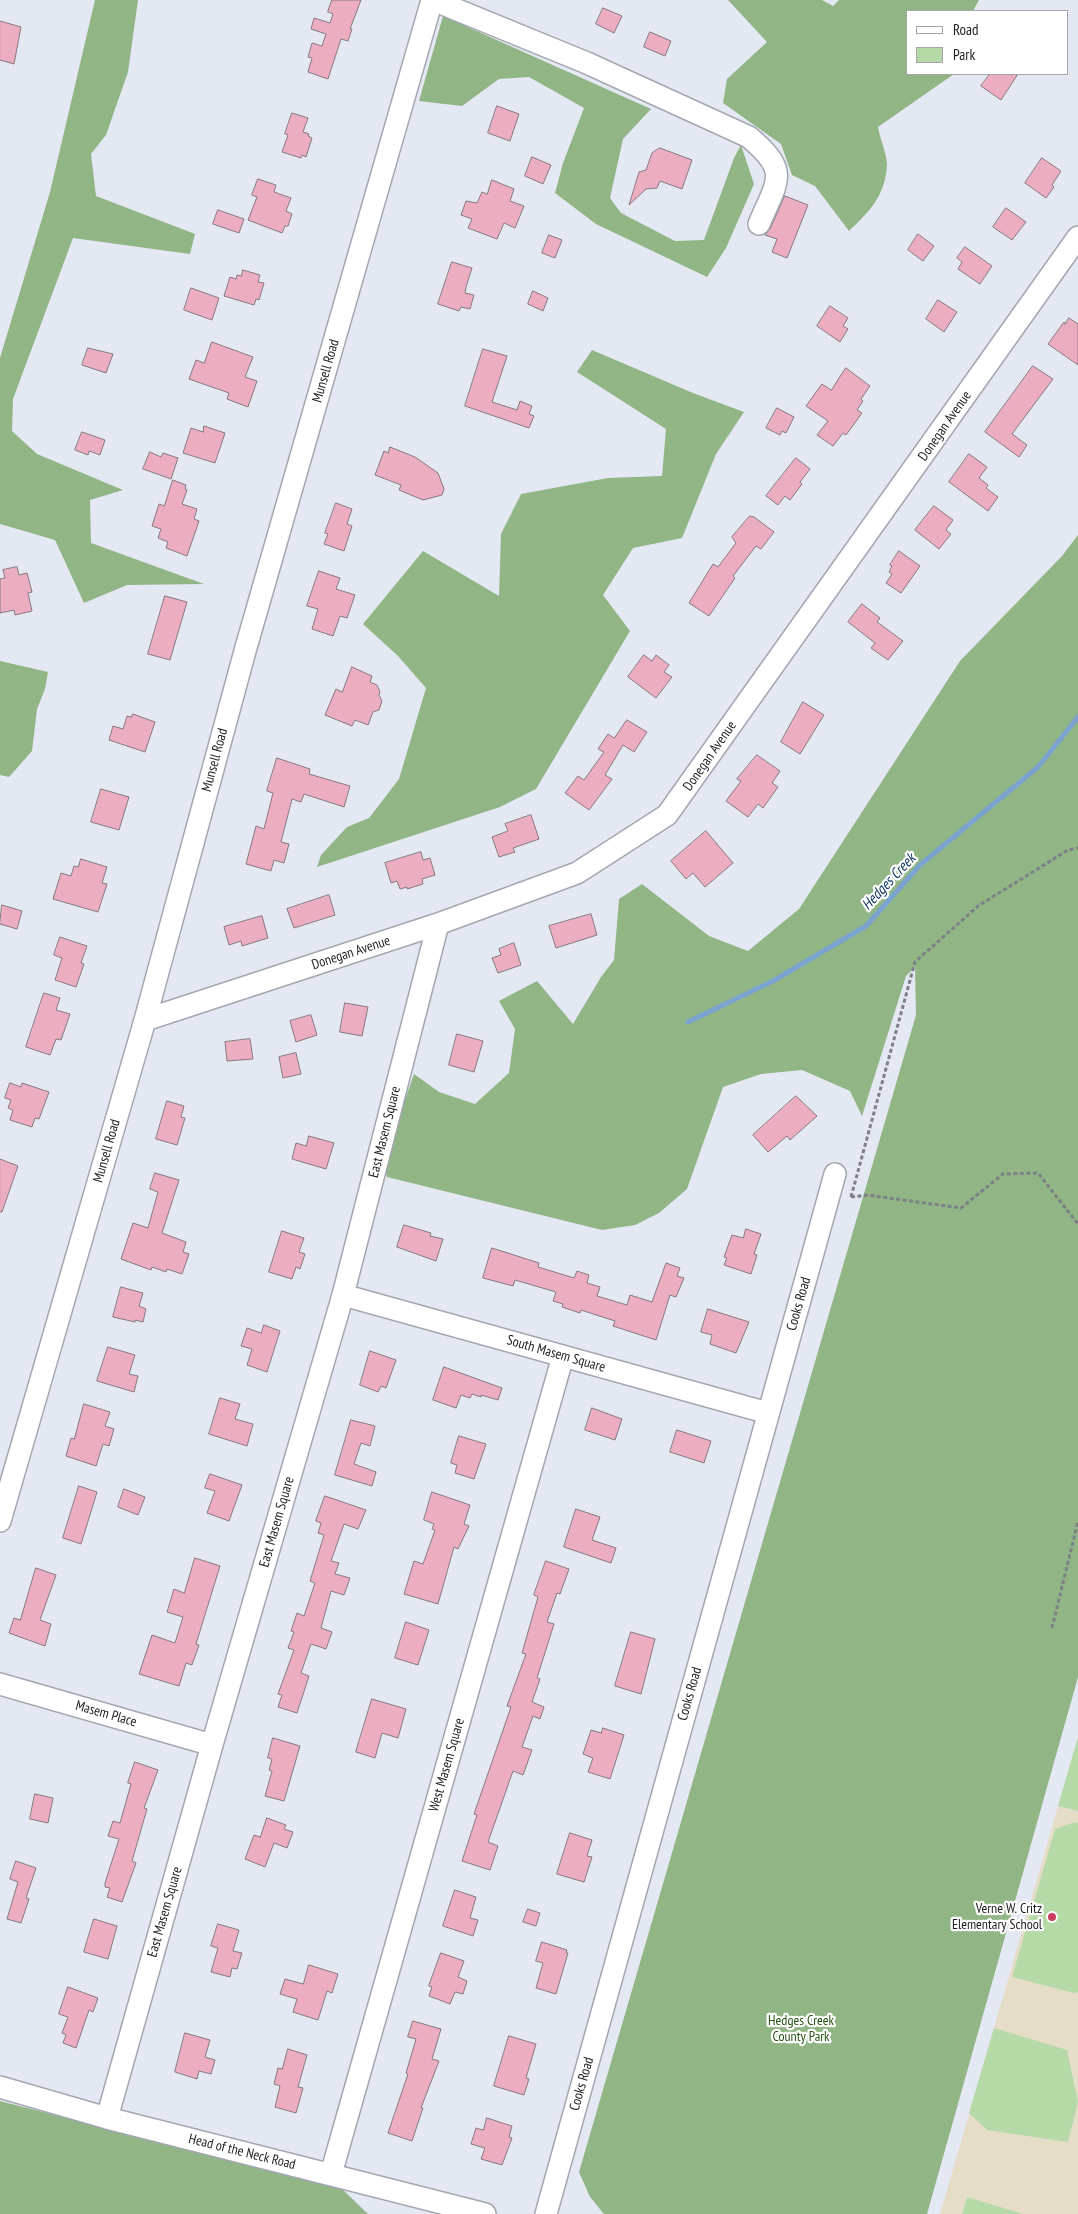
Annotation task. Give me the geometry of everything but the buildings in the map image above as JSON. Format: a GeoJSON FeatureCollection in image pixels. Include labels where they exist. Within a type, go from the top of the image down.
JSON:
{"type":"FeatureCollection","features":[{"type":"Feature","properties":{"kind":"street"},"geometry":{"type":"LineString","coordinates":[[433,0],[587,63],[749,137],[768,154],[776,166],[777,174],[774,187],[759,224]]}},
{"type":"Feature","properties":{"kind":"street","name":"Munsell Road"},"geometry":{"type":"LineString","coordinates":[[0,1521],[145,1020],[245,650],[433,0]]}},
{"type":"Feature","properties":{"kind":"street","name":"Donegan Avenue"},"geometry":{"type":"LineString","coordinates":[[145,1020],[438,924],[577,873],[668,815],[1078,237]]}},
{"type":"Feature","properties":{"kind":"street","name":"East Masem Square"},"geometry":{"type":"LineString","coordinates":[[107,2118],[212,1744],[343,1295],[438,924]]}},
{"type":"Feature","properties":{"kind":"street","name":"Cooks Road"},"geometry":{"type":"LineString","coordinates":[[546,2214],[835,1174]]}},
{"type":"Feature","properties":{"kind":"street","name":"South Masem Square"},"geometry":{"type":"LineString","coordinates":[[343,1295],[768,1414]]}},
{"type":"Feature","properties":{"kind":"street","name":"West Masem Square"},"geometry":{"type":"LineString","coordinates":[[331,2174],[563,1356]]}},
{"type":"Feature","properties":{"kind":"street","name":"Masem Place"},"geometry":{"type":"LineString","coordinates":[[0,1684],[212,1744]]}},
{"type":"Feature","properties":{"kind":"street","name":"Head of the Neck Road"},"geometry":{"type":"LineString","coordinates":[[0,2087],[107,2118],[485,2214]]}},
{"type":"Feature","properties":{"kind":"path"},"geometry":{"type":"LineString","coordinates":[[851,1197],[915,962],[978,906],[1068,850],[1078,848]]}},
{"type":"Feature","properties":{"kind":"path"},"geometry":{"type":"LineString","coordinates":[[828,1200],[867,1195],[961,1208],[1003,1174],[1038,1173],[1078,1224]]}},
{"type":"Feature","properties":{"kind":"path"},"geometry":{"type":"LineString","coordinates":[[1052,1628],[1078,1521]]}},
{"type":"Feature","properties":{"kind":"shaded area","name":"Verne W. Critz Elementary School"},"geometry":{"type":"Polygon","coordinates":[[[1078,1737],[1078,2214],[940,2214],[994,2028],[1078,1737]]]}},
{"type":"Feature","properties":{"kind":"green space"},"geometry":{"type":"Polygon","coordinates":[[[95,0],[138,0],[128,72],[106,135],[91,154],[96,196],[195,234],[190,254],[73,238],[13,399],[12,431],[37,454],[123,490],[90,500],[91,543],[204,584],[127,585],[84,603],[55,540],[0,524],[0,358],[50,192],[95,0]]]}},
{"type":"Feature","properties":{"kind":"green space"},"geometry":{"type":"Polygon","coordinates":[[[728,0],[822,0],[833,6],[839,0],[979,0],[974,10],[906,10],[906,75],[953,75],[878,127],[887,161],[886,176],[880,194],[870,210],[849,231],[815,186],[792,175],[781,144],[723,103],[727,79],[767,42],[728,0]]]}},
{"type":"Feature","properties":{"kind":"green space"},"geometry":{"type":"Polygon","coordinates":[[[443,16],[651,109],[623,139],[610,198],[621,213],[675,241],[704,240],[734,158],[741,145],[754,184],[726,248],[707,277],[596,224],[555,193],[563,163],[584,108],[529,77],[499,79],[462,106],[419,101],[443,16]]]}},
{"type":"Feature","properties":{"kind":"green space"},"geometry":{"type":"Polygon","coordinates":[[[592,350],[693,393],[744,412],[716,454],[682,538],[633,548],[603,595],[630,631],[536,789],[500,807],[317,867],[321,855],[347,827],[369,818],[399,779],[426,688],[398,656],[363,624],[423,551],[499,596],[501,534],[521,494],[608,478],[662,476],[666,429],[577,372],[592,350]]]}},
{"type":"Feature","properties":{"kind":"green space","name":"Hedges Creek County Park"},"geometry":{"type":"Polygon","coordinates":[[[1078,535],[1078,1677],[927,2214],[604,2214],[590,2197],[579,2172],[916,1015],[915,967],[906,976],[862,1116],[850,1091],[802,1070],[761,1074],[723,1087],[687,1189],[659,1213],[635,1225],[602,1230],[387,1177],[383,1162],[414,1074],[439,1092],[475,1104],[509,1073],[515,1029],[499,1001],[537,981],[573,1024],[601,977],[614,960],[619,899],[642,884],[709,936],[748,951],[799,909],[960,661],[1062,556],[1078,535]]]}},
{"type":"Feature","properties":{"kind":"green space"},"geometry":{"type":"Polygon","coordinates":[[[0,661],[48,672],[45,689],[37,709],[32,751],[9,777],[0,775],[0,661]]]}},
{"type":"Feature","properties":{"kind":"green space"},"geometry":{"type":"Polygon","coordinates":[[[1078,1737],[1078,1811],[1058,1806],[1078,1737]]]}},
{"type":"Feature","properties":{"kind":"green space"},"geometry":{"type":"Polygon","coordinates":[[[1075,1822],[1078,1823],[1078,1992],[1074,1993],[1012,1977],[1055,1829],[1075,1822]]]}},
{"type":"Feature","properties":{"kind":"green space"},"geometry":{"type":"Polygon","coordinates":[[[994,2028],[1067,2050],[1078,2102],[1068,2142],[987,2130],[969,2113],[994,2028]]]}},
{"type":"Feature","properties":{"kind":"green space"},"geometry":{"type":"Polygon","coordinates":[[[0,2101],[342,2189],[368,2214],[0,2214],[0,2101]]]}},
{"type":"Feature","properties":{"kind":"green space"},"geometry":{"type":"Polygon","coordinates":[[[967,2197],[1023,2214],[962,2214],[967,2197]]]}},
{"type":"Feature","properties":{"kind":"waterway","name":"Hedges Creek"},"geometry":{"type":"LineString","coordinates":[[688,1022],[773,981],[866,926],[920,865],[1038,767],[1078,717]]}},
{"type":"Feature","properties":{"kind":"place","name":"Verne W. Critz Elementary School"},"geometry":{"type":"Point","coordinates":[1052,1917]}}]}
